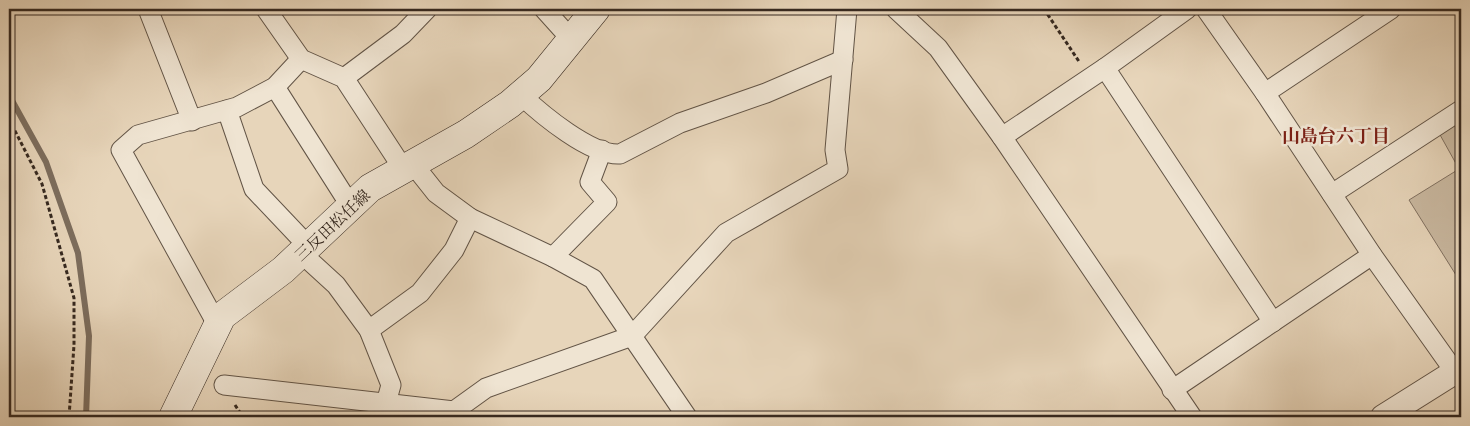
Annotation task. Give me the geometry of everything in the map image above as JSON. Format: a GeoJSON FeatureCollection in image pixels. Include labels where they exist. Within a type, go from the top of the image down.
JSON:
{"type":"FeatureCollection","features":[{"type":"Feature","properties":{"kind":"main road","name":"三反田松任線"},"geometry":{"type":"LineString","coordinates":[[174,417],[222,316],[283,270],[370,188],[466,134],[521,95],[539,79],[596,9]]}},
{"type":"Feature","properties":{"kind":"street"},"geometry":{"type":"LineString","coordinates":[[148,9],[192,121]]}},
{"type":"Feature","properties":{"kind":"street"},"geometry":{"type":"LineString","coordinates":[[344,78],[403,34],[427,9]]}},
{"type":"Feature","properties":{"kind":"street"},"geometry":{"type":"LineString","coordinates":[[544,9],[571,39]]}},
{"type":"Feature","properties":{"kind":"street"},"geometry":{"type":"LineString","coordinates":[[224,385],[454,411],[486,388],[632,336],[726,233],[838,169],[835,150],[847,9]]}},
{"type":"Feature","properties":{"kind":"street"},"geometry":{"type":"LineString","coordinates":[[896,9],[938,48],[1002,137],[1192,417]]}},
{"type":"Feature","properties":{"kind":"street"},"geometry":{"type":"LineString","coordinates":[[1002,137],[1098,73],[1187,9]]}},
{"type":"Feature","properties":{"kind":"street"},"geometry":{"type":"LineString","coordinates":[[1206,9],[1266,93],[1372,255],[1458,370],[1383,417]]}},
{"type":"Feature","properties":{"kind":"street"},"geometry":{"type":"LineString","coordinates":[[1266,93],[1391,9]]}},
{"type":"Feature","properties":{"kind":"street"},"geometry":{"type":"LineString","coordinates":[[269,10],[301,59],[344,78],[408,167],[436,193],[470,218],[553,257],[593,279],[687,417]]}},
{"type":"Feature","properties":{"kind":"street"},"geometry":{"type":"LineString","coordinates":[[218,326],[121,150],[138,135],[227,110],[275,87],[301,59]]}},
{"type":"Feature","properties":{"kind":"street"},"geometry":{"type":"LineString","coordinates":[[521,95],[548,120],[612,155],[620,154],[680,123],[766,93],[843,60]]}},
{"type":"Feature","properties":{"kind":"street"},"geometry":{"type":"LineString","coordinates":[[1098,73],[1273,322]]}},
{"type":"Feature","properties":{"kind":"street"},"geometry":{"type":"LineString","coordinates":[[275,87],[350,205]]}},
{"type":"Feature","properties":{"kind":"street"},"geometry":{"type":"LineString","coordinates":[[227,110],[254,189],[336,285],[369,330],[391,385],[386,403]]}},
{"type":"Feature","properties":{"kind":"street"},"geometry":{"type":"LineString","coordinates":[[1332,194],[1461,110]]}},
{"type":"Feature","properties":{"kind":"street"},"geometry":{"type":"LineString","coordinates":[[553,257],[607,202],[590,182],[602,150]]}},
{"type":"Feature","properties":{"kind":"street"},"geometry":{"type":"LineString","coordinates":[[369,330],[420,293],[454,250],[470,218]]}},
{"type":"Feature","properties":{"kind":"street"},"geometry":{"type":"LineString","coordinates":[[1172,390],[1372,255]]}},
{"type":"Feature","properties":{"kind":"path"},"geometry":{"type":"LineString","coordinates":[[1044,9],[1098,73]]}},
{"type":"Feature","properties":{"kind":"path"},"geometry":{"type":"LineString","coordinates":[[9,119],[42,184],[74,298],[74,345],[69,417]]}},
{"type":"Feature","properties":{"kind":"shaded area"},"geometry":{"type":"Polygon","coordinates":[[[1461,118],[1461,283],[1409,200],[1459,169],[1439,133],[1461,118]]]}},
{"type":"Feature","properties":{"kind":"waterway"},"geometry":{"type":"LineString","coordinates":[[9,95],[46,162],[78,253],[89,336],[86,417]]}},
{"type":"Feature","properties":{"kind":"district","name":"山島台六丁目"},"geometry":{"type":"Point","coordinates":[1336,136]}}]}
